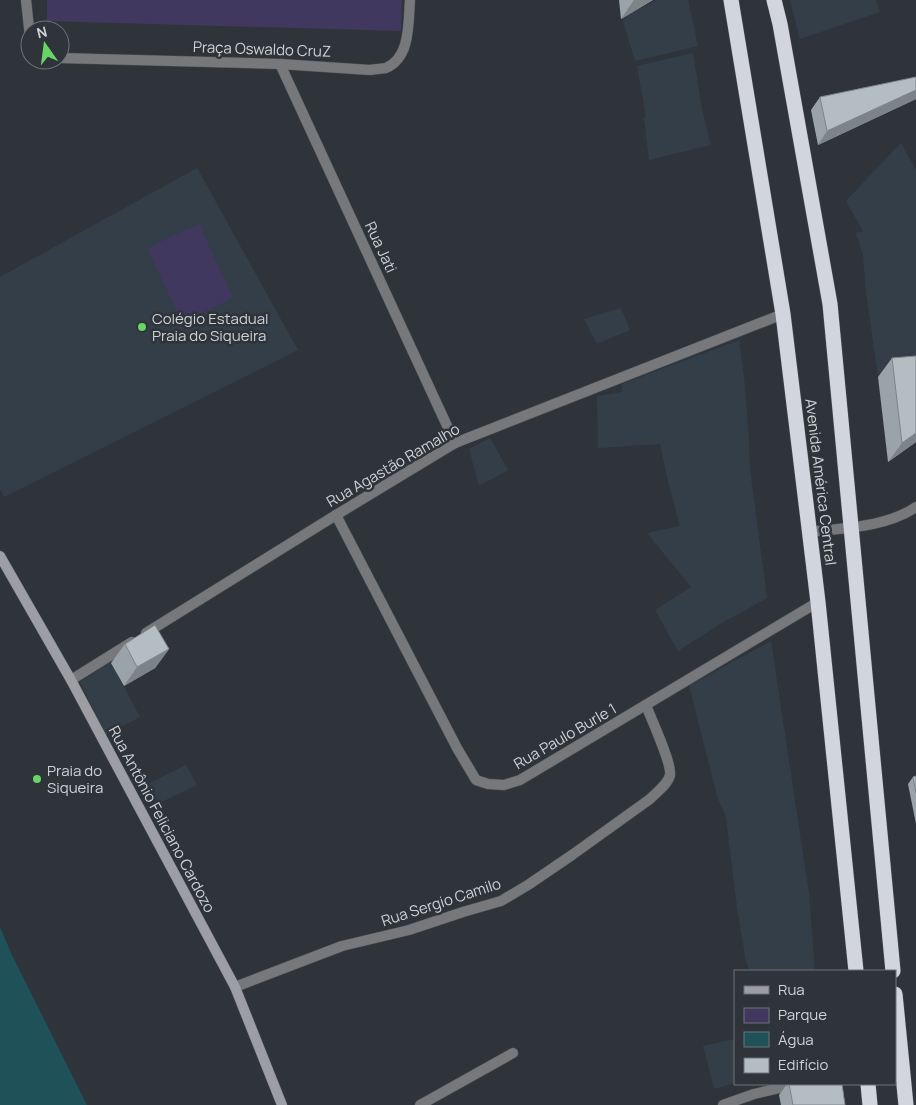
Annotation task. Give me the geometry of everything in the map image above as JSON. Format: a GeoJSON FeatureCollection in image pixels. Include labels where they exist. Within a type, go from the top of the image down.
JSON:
{"type":"FeatureCollection","features":[{"type":"Feature","properties":{"kind":"highway","name":"Avenida América Central"},"geometry":{"type":"LineString","coordinates":[[731,0],[783,314],[818,602],[856,970]]}},
{"type":"Feature","properties":{"kind":"highway","name":"Avenida América Central"},"geometry":{"type":"LineString","coordinates":[[774,0],[780,24],[830,304],[893,970]]}},
{"type":"Feature","properties":{"kind":"highway"},"geometry":{"type":"LineString","coordinates":[[896,1004],[906,1105]]}},
{"type":"Feature","properties":{"kind":"highway"},"geometry":{"type":"LineString","coordinates":[[868,1085],[870,1105]]}},
{"type":"Feature","properties":{"kind":"street"},"geometry":{"type":"LineString","coordinates":[[26,0],[28,20]]}},
{"type":"Feature","properties":{"kind":"street","name":"Praça Oswaldo CruZ"},"geometry":{"type":"LineString","coordinates":[[70,58],[280,64],[370,70],[385,68],[398,60],[405,46],[410,0]]}},
{"type":"Feature","properties":{"kind":"street","name":"Rua Jati"},"geometry":{"type":"LineString","coordinates":[[280,64],[455,444]]}},
{"type":"Feature","properties":{"kind":"street","name":"Rua Agastão Ramalho"},"geometry":{"type":"LineString","coordinates":[[71,680],[336,515],[455,444],[783,314]]}},
{"type":"Feature","properties":{"kind":"street"},"geometry":{"type":"LineString","coordinates":[[810,532],[889,520],[916,507]]}},
{"type":"Feature","properties":{"kind":"street","name":"Rua Paulo Burle 1"},"geometry":{"type":"LineString","coordinates":[[336,515],[457,748],[476,780],[488,784],[504,785],[520,780],[818,602]]}},
{"type":"Feature","properties":{"kind":"street","name":"Rua Antônio Feliciano Cardozo"},"geometry":{"type":"LineString","coordinates":[[0,556],[71,680],[235,987],[282,1105]]}},
{"type":"Feature","properties":{"kind":"street","name":"Rua Sergio Camilo"},"geometry":{"type":"LineString","coordinates":[[235,987],[342,946],[409,930],[502,900],[572,855],[650,798],[662,788],[670,776],[669,765],[646,705]]}},
{"type":"Feature","properties":{"kind":"street"},"geometry":{"type":"LineString","coordinates":[[420,1105],[513,1053]]}},
{"type":"Feature","properties":{"kind":"street"},"geometry":{"type":"LineString","coordinates":[[723,1105],[754,1094],[793,1085]]}},
{"type":"Feature","properties":{"kind":"shaded area"},"geometry":{"type":"Polygon","coordinates":[[[657,0],[688,0],[698,46],[635,61],[622,18],[657,0]]]}},
{"type":"Feature","properties":{"kind":"shaded area"},"geometry":{"type":"Polygon","coordinates":[[[790,0],[876,0],[880,12],[800,39],[790,0]]]}},
{"type":"Feature","properties":{"kind":"shaded area"},"geometry":{"type":"Polygon","coordinates":[[[693,53],[702,109],[711,145],[649,160],[644,118],[646,117],[637,66],[693,53]]]}},
{"type":"Feature","properties":{"kind":"shaded area"},"geometry":{"type":"Polygon","coordinates":[[[901,143],[916,170],[916,375],[878,377],[866,292],[863,255],[856,233],[863,231],[846,201],[901,143]]]}},
{"type":"Feature","properties":{"kind":"shaded area","name":"Colégio Estadual Praia do Siqueira"},"geometry":{"type":"Polygon","coordinates":[[[197,168],[298,350],[4,497],[0,489],[0,277],[197,168]]]}},
{"type":"Feature","properties":{"kind":"shaded area"},"geometry":{"type":"Polygon","coordinates":[[[621,308],[630,330],[597,344],[584,319],[621,308]]]}},
{"type":"Feature","properties":{"kind":"shaded area"},"geometry":{"type":"Polygon","coordinates":[[[739,340],[744,377],[750,470],[767,598],[720,624],[678,651],[655,610],[691,587],[647,533],[680,526],[660,444],[598,448],[597,396],[622,392],[622,384],[739,340]]]}},
{"type":"Feature","properties":{"kind":"shaded area"},"geometry":{"type":"Polygon","coordinates":[[[490,438],[508,470],[479,486],[469,449],[490,438]]]}},
{"type":"Feature","properties":{"kind":"shaded area"},"geometry":{"type":"Polygon","coordinates":[[[771,641],[809,894],[815,970],[750,970],[746,961],[738,914],[726,817],[718,799],[689,686],[771,641]]]}},
{"type":"Feature","properties":{"kind":"shaded area"},"geometry":{"type":"Polygon","coordinates":[[[111,662],[140,717],[106,735],[80,682],[111,662]]]}},
{"type":"Feature","properties":{"kind":"shaded area"},"geometry":{"type":"Polygon","coordinates":[[[186,765],[197,785],[153,806],[142,787],[186,765]]]}},
{"type":"Feature","properties":{"kind":"shaded area"},"geometry":{"type":"Polygon","coordinates":[[[734,1039],[734,1083],[714,1089],[703,1046],[734,1039]]]}},
{"type":"Feature","properties":{"kind":"green space"},"geometry":{"type":"Polygon","coordinates":[[[47,0],[402,0],[401,31],[47,20],[47,0]]]}},
{"type":"Feature","properties":{"kind":"green space"},"geometry":{"type":"Polygon","coordinates":[[[199,224],[233,298],[182,322],[147,248],[199,224]]]}},
{"type":"Feature","properties":{"kind":"water"},"geometry":{"type":"Polygon","coordinates":[[[0,927],[12,955],[87,1105],[0,1105],[0,927]]]}},
{"type":"Feature","properties":{"kind":"building"},"geometry":{"type":"Polygon","coordinates":[[[916,77],[916,90],[827,131],[820,97],[916,77]]]}},
{"type":"Feature","properties":{"kind":"building"},"geometry":{"type":"Polygon","coordinates":[[[916,356],[916,433],[902,443],[892,358],[916,356]]]}},
{"type":"Feature","properties":{"kind":"building"},"geometry":{"type":"Polygon","coordinates":[[[155,625],[169,649],[137,667],[125,644],[155,625]]]}},
{"type":"Feature","properties":{"kind":"building"},"geometry":{"type":"Polygon","coordinates":[[[916,776],[916,793],[913,777],[916,776]]]}},
{"type":"Feature","properties":{"kind":"building"},"geometry":{"type":"Polygon","coordinates":[[[789,1085],[842,1085],[845,1105],[793,1105],[789,1085]]]}},
{"type":"Feature","properties":{"kind":"place","name":"Colégio Estadual Praia do Siqueira"},"geometry":{"type":"Point","coordinates":[142,327]}},
{"type":"Feature","properties":{"kind":"place","name":"Praia do Siqueira"},"geometry":{"type":"Point","coordinates":[37,779]}}]}
